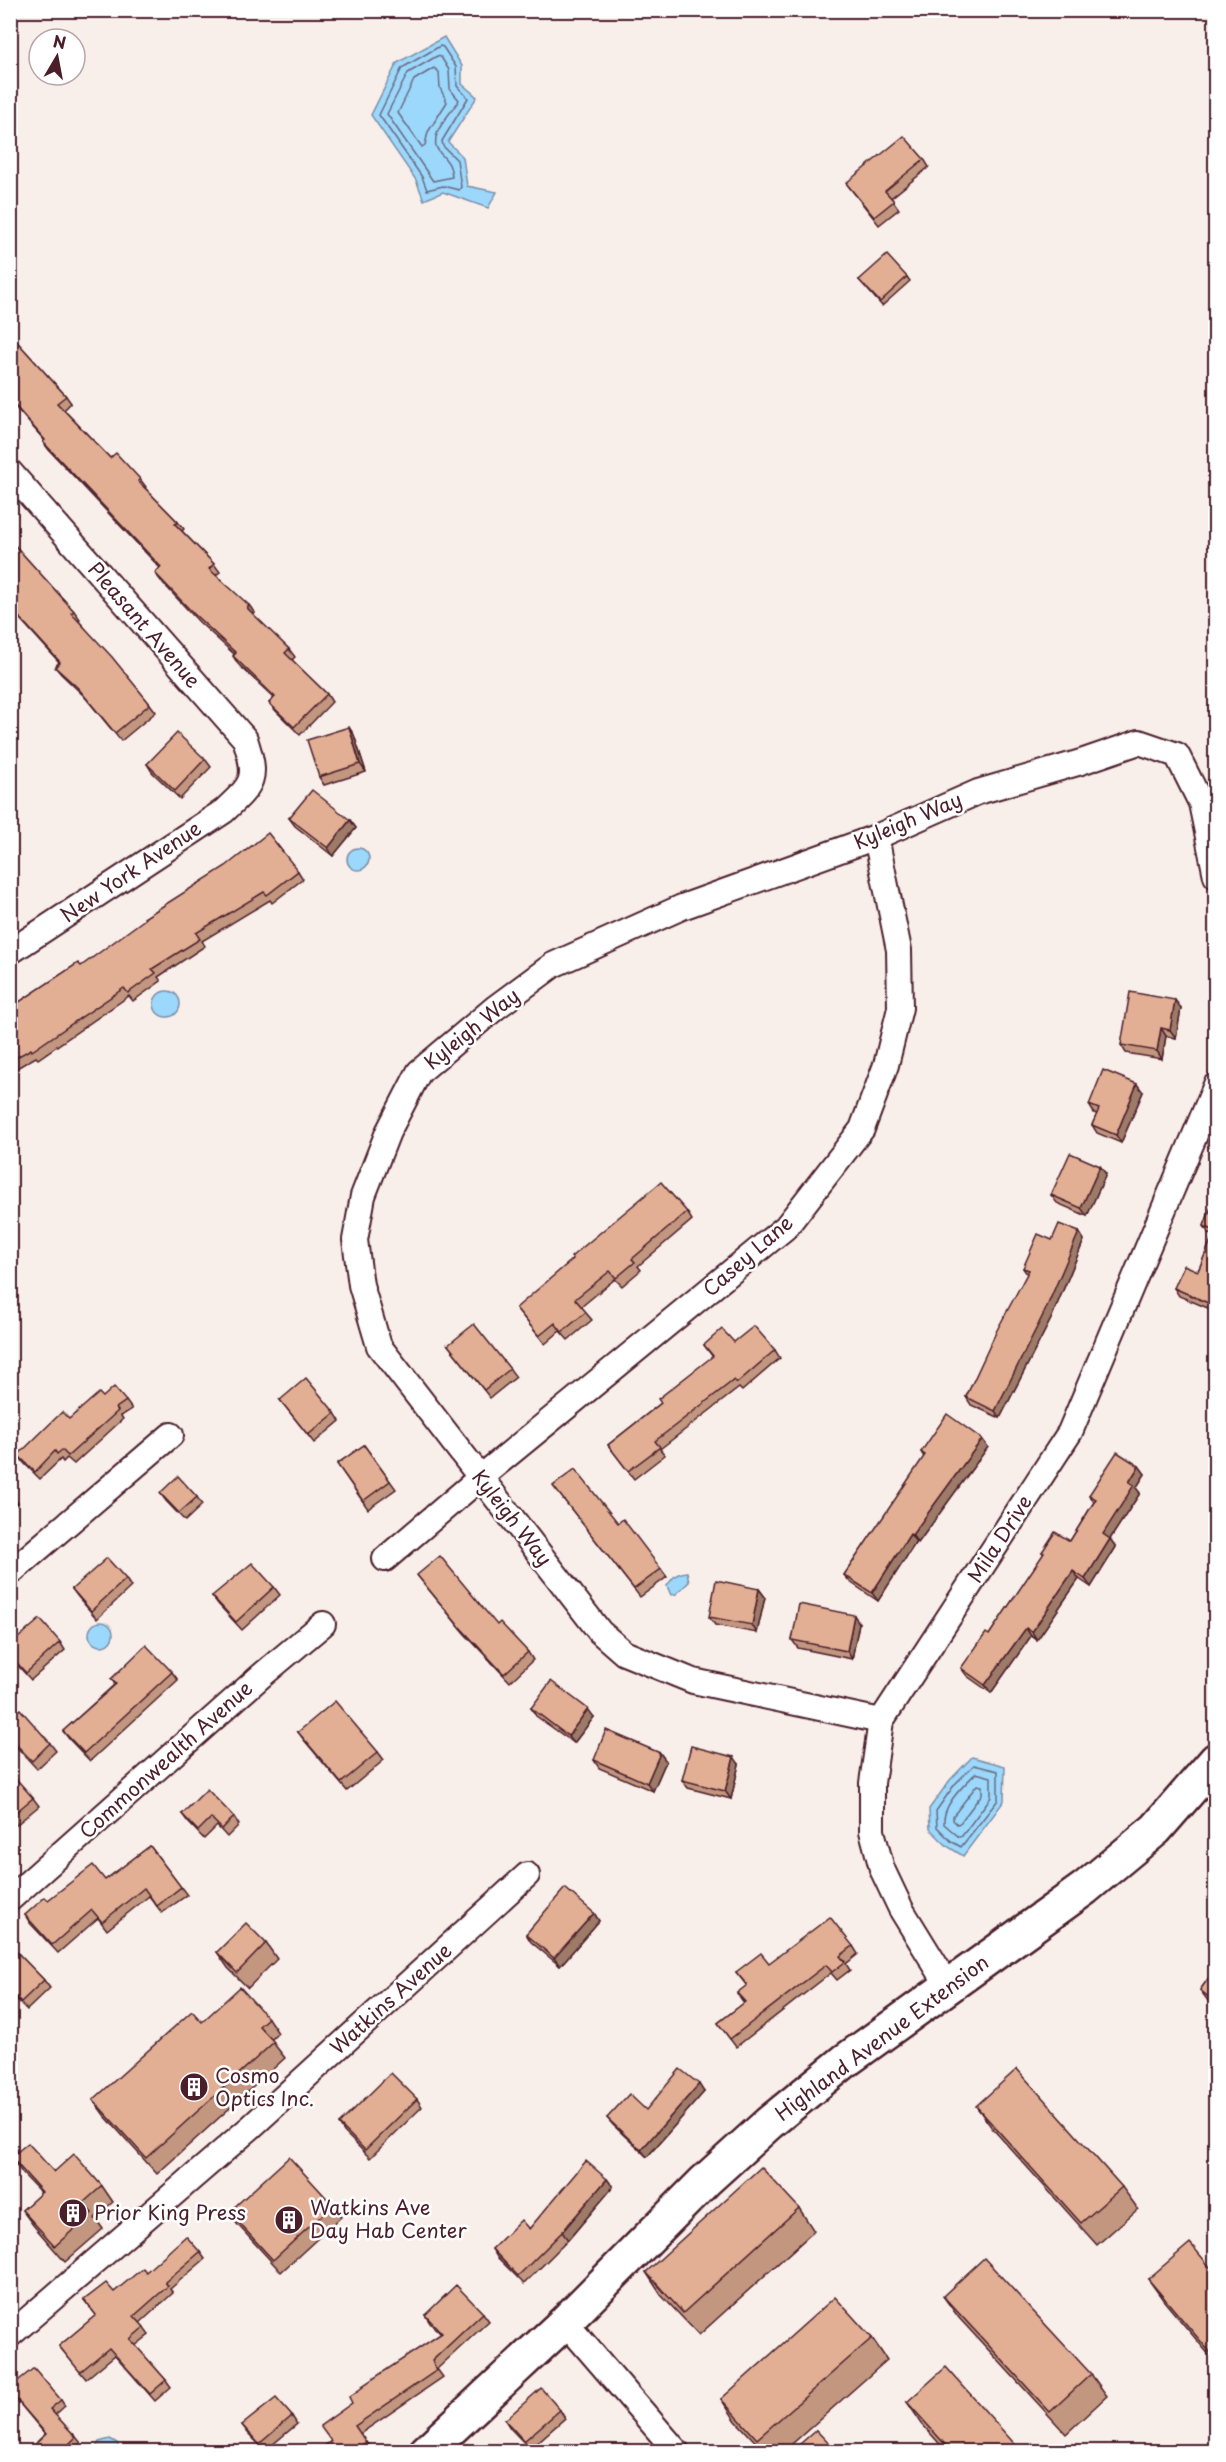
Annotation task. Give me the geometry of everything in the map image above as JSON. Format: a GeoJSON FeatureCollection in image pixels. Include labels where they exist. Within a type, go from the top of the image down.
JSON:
{"type":"FeatureCollection","features":[{"type":"Feature","properties":{"kind":"street","name":"Pleasant Avenue"},"geometry":{"type":"LineString","coordinates":[[10,472],[245,739],[253,763],[249,788]]}},
{"type":"Feature","properties":{"kind":"street","name":"Kyleigh Way"},"geometry":{"type":"LineString","coordinates":[[881,1721],[693,1681],[624,1653],[600,1632],[379,1346],[361,1285],[355,1240],[363,1196],[388,1131],[419,1072],[495,1008],[553,965],[691,904],[876,837],[978,792],[1081,762],[1139,742],[1177,755],[1201,803],[1215,876]]}},
{"type":"Feature","properties":{"kind":"street","name":"New York Avenue"},"geometry":{"type":"LineString","coordinates":[[10,952],[224,811],[249,788]]}},
{"type":"Feature","properties":{"kind":"street","name":"Casey Lane"},"geometry":{"type":"LineString","coordinates":[[385,1559],[481,1477],[786,1227],[862,1129],[886,1065],[900,1008],[899,950],[876,837]]}},
{"type":"Feature","properties":{"kind":"street","name":"Mila Drive"},"geometry":{"type":"LineString","coordinates":[[950,1986],[901,1909],[882,1869],[872,1832],[872,1783],[881,1721],[1070,1432],[1215,1085]]}},
{"type":"Feature","properties":{"kind":"street"},"geometry":{"type":"LineString","coordinates":[[10,1574],[171,1435]]}},
{"type":"Feature","properties":{"kind":"street","name":"Commonwealth Avenue"},"geometry":{"type":"LineString","coordinates":[[10,1899],[252,1683],[323,1624]]}},
{"type":"Feature","properties":{"kind":"street","name":"Highland Avenue Extension"},"geometry":{"type":"LineString","coordinates":[[426,2451],[565,2322],[705,2181],[769,2123],[845,2061],[1084,1888],[1156,1829],[1215,1760]]}},
{"type":"Feature","properties":{"kind":"street","name":"Watkins Avenue"},"geometry":{"type":"LineString","coordinates":[[10,2334],[251,2127],[527,1875]]}},
{"type":"Feature","properties":{"kind":"street"},"geometry":{"type":"LineString","coordinates":[[565,2322],[677,2451]]}},
{"type":"Feature","properties":{"kind":"water"},"geometry":{"type":"Polygon","coordinates":[[[444,37],[462,66],[462,84],[477,97],[448,142],[463,157],[467,186],[497,192],[488,208],[443,192],[424,200],[416,180],[371,115],[397,63],[444,37]]]}},
{"type":"Feature","properties":{"kind":"water"},"geometry":{"type":"Polygon","coordinates":[[[358,848],[366,851],[369,859],[366,867],[358,870],[350,867],[347,859],[350,851],[358,848]]]}},
{"type":"Feature","properties":{"kind":"water"},"geometry":{"type":"Polygon","coordinates":[[[167,991],[176,995],[180,1004],[176,1013],[167,1017],[158,1013],[154,1004],[158,995],[167,991]]]}},
{"type":"Feature","properties":{"kind":"water"},"geometry":{"type":"Polygon","coordinates":[[[687,1572],[689,1582],[676,1594],[671,1595],[667,1586],[669,1583],[677,1574],[687,1572]]]}},
{"type":"Feature","properties":{"kind":"water"},"geometry":{"type":"Polygon","coordinates":[[[101,1622],[109,1626],[113,1634],[109,1642],[101,1646],[93,1642],[89,1634],[93,1626],[101,1622]]]}},
{"type":"Feature","properties":{"kind":"water"},"geometry":{"type":"Polygon","coordinates":[[[972,1757],[1005,1766],[1004,1801],[963,1856],[947,1846],[930,1829],[929,1809],[950,1780],[972,1757]]]}},
{"type":"Feature","properties":{"kind":"water"},"geometry":{"type":"Polygon","coordinates":[[[110,2439],[117,2443],[120,2451],[95,2451],[99,2442],[110,2439]]]}},
{"type":"Feature","properties":{"kind":"building"},"geometry":{"type":"Polygon","coordinates":[[[904,136],[924,159],[885,191],[894,201],[874,217],[846,183],[904,136]]]}},
{"type":"Feature","properties":{"kind":"building"},"geometry":{"type":"Polygon","coordinates":[[[887,255],[907,277],[880,302],[859,280],[887,255]]]}},
{"type":"Feature","properties":{"kind":"building"},"geometry":{"type":"Polygon","coordinates":[[[10,334],[66,396],[57,403],[110,458],[116,453],[140,479],[138,481],[178,522],[175,524],[214,564],[209,569],[249,605],[247,608],[289,649],[285,653],[327,694],[294,727],[269,703],[275,697],[233,656],[236,653],[155,573],[161,567],[43,442],[45,440],[10,400],[10,334]]]}},
{"type":"Feature","properties":{"kind":"building"},"geometry":{"type":"Polygon","coordinates":[[[10,540],[74,611],[71,613],[112,657],[150,704],[115,733],[78,688],[55,667],[60,662],[10,607],[10,540]]]}},
{"type":"Feature","properties":{"kind":"building"},"geometry":{"type":"Polygon","coordinates":[[[349,727],[360,764],[319,777],[307,740],[349,727]]]}},
{"type":"Feature","properties":{"kind":"building"},"geometry":{"type":"Polygon","coordinates":[[[177,733],[205,759],[175,791],[147,764],[177,733]]]}},
{"type":"Feature","properties":{"kind":"building"},"geometry":{"type":"Polygon","coordinates":[[[312,790],[350,820],[328,848],[289,818],[312,790]]]}},
{"type":"Feature","properties":{"kind":"building"},"geometry":{"type":"Polygon","coordinates":[[[268,833],[298,871],[267,895],[264,892],[196,933],[200,939],[152,969],[156,973],[128,993],[124,988],[32,1051],[31,1049],[10,1061],[10,1008],[78,963],[81,966],[144,918],[226,866],[268,833]]]}},
{"type":"Feature","properties":{"kind":"building"},"geometry":{"type":"Polygon","coordinates":[[[1130,992],[1175,1000],[1170,1030],[1161,1028],[1157,1051],[1121,1045],[1130,992]]]}},
{"type":"Feature","properties":{"kind":"building"},"geometry":{"type":"Polygon","coordinates":[[[1103,1070],[1137,1084],[1116,1135],[1092,1125],[1099,1109],[1089,1105],[1103,1070]]]}},
{"type":"Feature","properties":{"kind":"building"},"geometry":{"type":"Polygon","coordinates":[[[1070,1153],[1100,1166],[1081,1208],[1051,1195],[1070,1153]]]}},
{"type":"Feature","properties":{"kind":"building"},"geometry":{"type":"Polygon","coordinates":[[[661,1182],[687,1212],[632,1259],[635,1262],[616,1278],[610,1271],[575,1299],[586,1312],[562,1332],[555,1323],[539,1336],[516,1308],[573,1259],[571,1257],[661,1182]]]}},
{"type":"Feature","properties":{"kind":"building"},"geometry":{"type":"Polygon","coordinates":[[[1215,1197],[1215,1231],[1204,1226],[1215,1197]]]}},
{"type":"Feature","properties":{"kind":"building"},"geometry":{"type":"Polygon","coordinates":[[[1059,1224],[1079,1232],[1045,1311],[995,1411],[966,1397],[997,1330],[1029,1270],[1023,1268],[1038,1234],[1052,1240],[1059,1224]]]}},
{"type":"Feature","properties":{"kind":"building"},"geometry":{"type":"Polygon","coordinates":[[[1215,1231],[1215,1306],[1174,1288],[1184,1265],[1198,1271],[1215,1231]]]}},
{"type":"Feature","properties":{"kind":"building"},"geometry":{"type":"Polygon","coordinates":[[[474,1324],[510,1369],[484,1390],[448,1345],[474,1324]]]}},
{"type":"Feature","properties":{"kind":"building"},"geometry":{"type":"Polygon","coordinates":[[[754,1326],[775,1350],[737,1383],[734,1380],[655,1441],[660,1447],[628,1471],[608,1445],[661,1403],[658,1399],[713,1356],[704,1345],[722,1329],[734,1342],[754,1326]]]}},
{"type":"Feature","properties":{"kind":"building"},"geometry":{"type":"Polygon","coordinates":[[[306,1378],[335,1413],[308,1435],[280,1400],[306,1378]]]}},
{"type":"Feature","properties":{"kind":"building"},"geometry":{"type":"Polygon","coordinates":[[[114,1387],[126,1401],[116,1408],[118,1411],[68,1456],[62,1450],[57,1454],[55,1451],[35,1472],[18,1455],[62,1412],[69,1419],[99,1393],[103,1397],[114,1387]]]}},
{"type":"Feature","properties":{"kind":"building"},"geometry":{"type":"Polygon","coordinates":[[[947,1414],[982,1439],[912,1535],[910,1534],[872,1593],[844,1575],[925,1455],[921,1452],[947,1414]]]}},
{"type":"Feature","properties":{"kind":"building"},"geometry":{"type":"Polygon","coordinates":[[[364,1445],[390,1481],[363,1501],[337,1464],[364,1445]]]}},
{"type":"Feature","properties":{"kind":"building"},"geometry":{"type":"Polygon","coordinates":[[[1117,1452],[1139,1466],[1129,1482],[1134,1485],[1103,1534],[1110,1539],[1085,1579],[1073,1571],[1032,1632],[1026,1628],[985,1685],[961,1668],[986,1633],[989,1635],[1044,1553],[1042,1552],[1055,1532],[1070,1541],[1096,1499],[1089,1495],[1117,1452]]]}},
{"type":"Feature","properties":{"kind":"building"},"geometry":{"type":"Polygon","coordinates":[[[575,1469],[618,1523],[623,1519],[661,1569],[634,1589],[553,1486],[575,1469]]]}},
{"type":"Feature","properties":{"kind":"building"},"geometry":{"type":"Polygon","coordinates":[[[178,1476],[197,1497],[179,1513],[160,1493],[178,1476]]]}},
{"type":"Feature","properties":{"kind":"building"},"geometry":{"type":"Polygon","coordinates":[[[440,1556],[497,1625],[500,1622],[528,1652],[504,1674],[458,1625],[417,1575],[440,1556]]]}},
{"type":"Feature","properties":{"kind":"building"},"geometry":{"type":"Polygon","coordinates":[[[107,1558],[126,1579],[91,1611],[72,1589],[107,1558]]]}},
{"type":"Feature","properties":{"kind":"building"},"geometry":{"type":"Polygon","coordinates":[[[252,1563],[274,1587],[236,1622],[212,1596],[252,1563]]]}},
{"type":"Feature","properties":{"kind":"building"},"geometry":{"type":"Polygon","coordinates":[[[716,1580],[759,1589],[752,1625],[709,1617],[716,1580]]]}},
{"type":"Feature","properties":{"kind":"building"},"geometry":{"type":"Polygon","coordinates":[[[799,1604],[854,1615],[847,1651],[792,1640],[799,1604]]]}},
{"type":"Feature","properties":{"kind":"building"},"geometry":{"type":"Polygon","coordinates":[[[40,1619],[60,1642],[26,1673],[10,1655],[10,1645],[40,1619]]]}},
{"type":"Feature","properties":{"kind":"building"},"geometry":{"type":"Polygon","coordinates":[[[146,1645],[172,1672],[84,1753],[63,1731],[116,1684],[111,1679],[146,1645]]]}},
{"type":"Feature","properties":{"kind":"building"},"geometry":{"type":"Polygon","coordinates":[[[551,1681],[588,1709],[568,1736],[531,1708],[551,1681]]]}},
{"type":"Feature","properties":{"kind":"building"},"geometry":{"type":"Polygon","coordinates":[[[335,1701],[378,1752],[341,1783],[298,1732],[335,1701]]]}},
{"type":"Feature","properties":{"kind":"building"},"geometry":{"type":"Polygon","coordinates":[[[20,1709],[50,1743],[32,1761],[10,1738],[10,1718],[20,1709]]]}},
{"type":"Feature","properties":{"kind":"building"},"geometry":{"type":"Polygon","coordinates":[[[606,1730],[660,1753],[647,1783],[594,1760],[606,1730]]]}},
{"type":"Feature","properties":{"kind":"building"},"geometry":{"type":"Polygon","coordinates":[[[691,1746],[734,1757],[725,1791],[682,1780],[691,1746]]]}},
{"type":"Feature","properties":{"kind":"building"},"geometry":{"type":"Polygon","coordinates":[[[12,1774],[33,1798],[10,1817],[10,1776],[12,1774]]]}},
{"type":"Feature","properties":{"kind":"building"},"geometry":{"type":"Polygon","coordinates":[[[207,1789],[234,1817],[222,1829],[211,1818],[198,1831],[182,1814],[207,1789]]]}},
{"type":"Feature","properties":{"kind":"building"},"geometry":{"type":"Polygon","coordinates":[[[150,1846],[181,1887],[157,1906],[144,1888],[102,1922],[92,1910],[52,1945],[25,1915],[45,1897],[48,1900],[93,1865],[105,1880],[150,1846]]]}},
{"type":"Feature","properties":{"kind":"building"},"geometry":{"type":"Polygon","coordinates":[[[565,1888],[594,1913],[554,1958],[526,1934],[565,1888]]]}},
{"type":"Feature","properties":{"kind":"building"},"geometry":{"type":"Polygon","coordinates":[[[830,1917],[853,1946],[840,1956],[845,1962],[832,1972],[826,1965],[730,2039],[718,2023],[745,2002],[737,1993],[747,1985],[736,1972],[761,1953],[769,1963],[830,1917]]]}},
{"type":"Feature","properties":{"kind":"building"},"geometry":{"type":"Polygon","coordinates":[[[246,1923],[266,1943],[237,1973],[217,1952],[246,1923]]]}},
{"type":"Feature","properties":{"kind":"building"},"geometry":{"type":"Polygon","coordinates":[[[10,1945],[44,1980],[21,2002],[10,1991],[10,1945]]]}},
{"type":"Feature","properties":{"kind":"building"},"geometry":{"type":"Polygon","coordinates":[[[1215,1969],[1215,2002],[1200,1990],[1215,1969]]]}},
{"type":"Feature","properties":{"kind":"building","name":"Cosmo Optics Inc."},"geometry":{"type":"Polygon","coordinates":[[[240,1987],[268,2018],[259,2026],[274,2042],[146,2158],[93,2100],[192,2011],[202,2022],[240,1987]]]}},
{"type":"Feature","properties":{"kind":"building"},"geometry":{"type":"Polygon","coordinates":[[[680,2069],[699,2084],[641,2150],[607,2118],[629,2094],[646,2110],[680,2069]]]}},
{"type":"Feature","properties":{"kind":"building"},"geometry":{"type":"Polygon","coordinates":[[[1017,2069],[1122,2187],[1081,2223],[976,2106],[1017,2069]]]}},
{"type":"Feature","properties":{"kind":"building"},"geometry":{"type":"Polygon","coordinates":[[[391,2073],[417,2099],[365,2150],[339,2124],[391,2073]]]}},
{"type":"Feature","properties":{"kind":"building","name":"Prior King Press"},"geometry":{"type":"Polygon","coordinates":[[[28,2143],[54,2172],[74,2154],[102,2186],[83,2203],[92,2213],[55,2246],[22,2210],[42,2192],[11,2157],[28,2143]]]}},
{"type":"Feature","properties":{"kind":"building","name":"Watkins Ave Day Hab Center"},"geometry":{"type":"Polygon","coordinates":[[[289,2157],[333,2205],[273,2260],[229,2212],[289,2157]]]}},
{"type":"Feature","properties":{"kind":"building"},"geometry":{"type":"Polygon","coordinates":[[[586,2161],[607,2179],[562,2232],[518,2276],[492,2249],[521,2220],[529,2229],[586,2161]]]}},
{"type":"Feature","properties":{"kind":"building"},"geometry":{"type":"Polygon","coordinates":[[[761,2167],[799,2208],[683,2313],[646,2272],[761,2167]]]}},
{"type":"Feature","properties":{"kind":"building"},"geometry":{"type":"Polygon","coordinates":[[[186,2236],[200,2252],[165,2282],[168,2286],[134,2316],[144,2327],[130,2339],[166,2380],[150,2394],[109,2348],[80,2372],[59,2346],[96,2315],[84,2300],[106,2283],[114,2292],[143,2268],[146,2272],[186,2236]]]}},
{"type":"Feature","properties":{"kind":"building"},"geometry":{"type":"Polygon","coordinates":[[[1190,2243],[1215,2273],[1215,2358],[1148,2279],[1190,2243]]]}},
{"type":"Feature","properties":{"kind":"building"},"geometry":{"type":"Polygon","coordinates":[[[984,2258],[1091,2374],[1050,2412],[943,2296],[984,2258]]]}},
{"type":"Feature","properties":{"kind":"building"},"geometry":{"type":"Polygon","coordinates":[[[456,2285],[483,2313],[432,2361],[437,2370],[355,2426],[366,2442],[353,2451],[320,2451],[331,2441],[320,2426],[352,2403],[349,2397],[442,2333],[425,2315],[456,2285]]]}},
{"type":"Feature","properties":{"kind":"building"},"geometry":{"type":"Polygon","coordinates":[[[835,2297],[872,2338],[757,2439],[721,2399],[835,2297]]]}},
{"type":"Feature","properties":{"kind":"building"},"geometry":{"type":"Polygon","coordinates":[[[946,2367],[1021,2451],[951,2451],[907,2402],[946,2367]]]}},
{"type":"Feature","properties":{"kind":"building"},"geometry":{"type":"Polygon","coordinates":[[[34,2368],[61,2400],[50,2409],[76,2437],[62,2451],[28,2451],[46,2434],[10,2392],[10,2387],[34,2368]]]}},
{"type":"Feature","properties":{"kind":"building"},"geometry":{"type":"Polygon","coordinates":[[[541,2388],[560,2410],[524,2441],[505,2420],[541,2388]]]}},
{"type":"Feature","properties":{"kind":"building"},"geometry":{"type":"Polygon","coordinates":[[[276,2398],[292,2416],[259,2444],[242,2425],[276,2398]]]}},
{"type":"Feature","properties":{"kind":"building"},"geometry":{"type":"Polygon","coordinates":[[[816,2430],[836,2451],[792,2451],[816,2430]]]}},
{"type":"Feature","properties":{"kind":"place","name":"Cosmo Optics Inc."},"geometry":{"type":"Point","coordinates":[194,2087]}},
{"type":"Feature","properties":{"kind":"place","name":"Prior King Press"},"geometry":{"type":"Point","coordinates":[73,2213]}},
{"type":"Feature","properties":{"kind":"place","name":"Watkins Ave Day Hab Center"},"geometry":{"type":"Point","coordinates":[289,2220]}}]}
